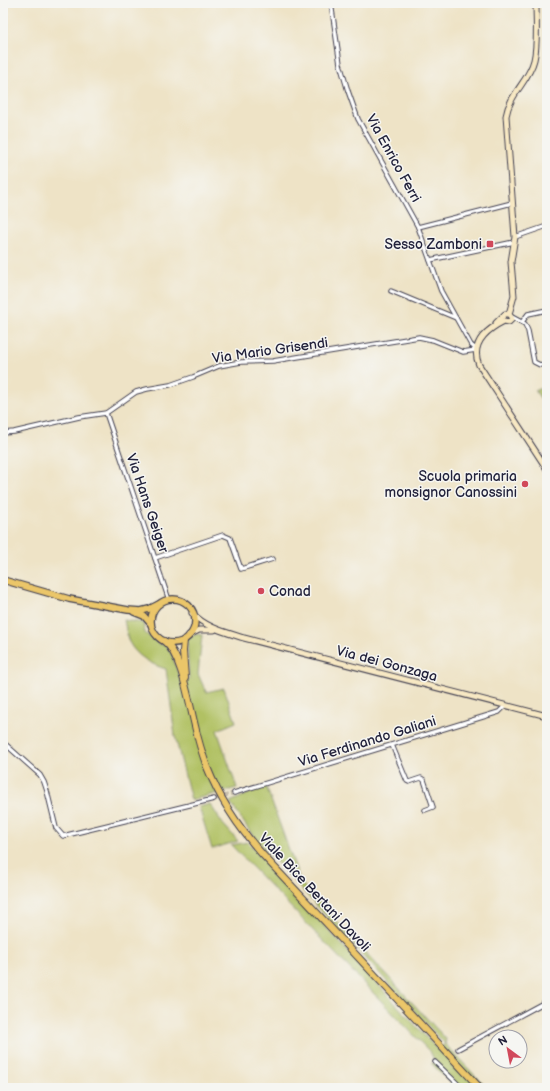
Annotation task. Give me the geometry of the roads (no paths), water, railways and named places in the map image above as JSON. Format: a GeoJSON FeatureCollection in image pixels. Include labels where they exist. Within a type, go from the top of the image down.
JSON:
{"type":"FeatureCollection","features":[{"type":"Feature","properties":{"kind":"highway"},"geometry":{"type":"LineString","coordinates":[[184,640],[183,651],[185,681]]}},
{"type":"Feature","properties":{"kind":"highway"},"geometry":{"type":"LineString","coordinates":[[164,641],[174,653],[185,681]]}},
{"type":"Feature","properties":{"kind":"highway","name":"Viale Bice Bertani Davoli"},"geometry":{"type":"LineString","coordinates":[[185,681],[197,735],[208,768],[222,797],[240,827],[262,854],[480,1088]]}},
{"type":"Feature","properties":{"kind":"main road"},"geometry":{"type":"LineString","coordinates":[[3,580],[69,599],[128,610],[141,611],[169,600],[176,600],[183,602],[189,607],[192,612],[194,624],[189,635],[184,640],[174,643],[164,641],[156,635],[144,616],[128,610]]}},
{"type":"Feature","properties":{"kind":"main road"},"geometry":{"type":"LineString","coordinates":[[151,625],[152,613],[159,604]]}},
{"type":"Feature","properties":{"kind":"street","name":"Via Enrico Ferri"},"geometry":{"type":"LineString","coordinates":[[331,3],[340,64],[358,119],[418,227],[441,291],[471,345],[476,350],[476,358],[479,365],[545,459],[547,469]]}},
{"type":"Feature","properties":{"kind":"street"},"geometry":{"type":"LineString","coordinates":[[476,350],[481,338],[494,326],[508,317],[514,296],[511,262],[514,239],[506,121],[507,111],[511,100],[535,60],[536,3]]}},
{"type":"Feature","properties":{"kind":"street"},"geometry":{"type":"LineString","coordinates":[[418,227],[512,203]]}},
{"type":"Feature","properties":{"kind":"street"},"geometry":{"type":"LineString","coordinates":[[430,260],[514,239],[547,226]]}},
{"type":"Feature","properties":{"kind":"street"},"geometry":{"type":"LineString","coordinates":[[391,292],[456,318]]}},
{"type":"Feature","properties":{"kind":"street"},"geometry":{"type":"LineString","coordinates":[[521,322],[528,314],[547,310]]}},
{"type":"Feature","properties":{"kind":"street"},"geometry":{"type":"LineString","coordinates":[[508,317],[525,324],[528,331],[534,362],[540,365],[547,363]]}},
{"type":"Feature","properties":{"kind":"street","name":"Via Mario Grisendi"},"geometry":{"type":"LineString","coordinates":[[3,433],[28,429],[79,417],[106,413],[136,392],[148,388],[170,385],[219,366],[241,362],[280,360],[419,337],[433,340],[463,352],[476,350]]}},
{"type":"Feature","properties":{"kind":"street","name":"Via Hans Geiger"},"geometry":{"type":"LineString","coordinates":[[106,413],[169,600]]}},
{"type":"Feature","properties":{"kind":"street"},"geometry":{"type":"LineString","coordinates":[[155,558],[223,535],[230,538],[241,569],[272,559]]}},
{"type":"Feature","properties":{"kind":"street","name":"Via dei Gonzaga"},"geometry":{"type":"LineString","coordinates":[[192,612],[200,621],[221,631]]}},
{"type":"Feature","properties":{"kind":"street","name":"Via dei Gonzaga"},"geometry":{"type":"LineString","coordinates":[[189,635],[199,630],[206,629],[221,631],[547,716]]}},
{"type":"Feature","properties":{"kind":"street","name":"Via Ferdinando Galiani"},"geometry":{"type":"LineString","coordinates":[[234,793],[499,712],[505,706]]}},
{"type":"Feature","properties":{"kind":"street"},"geometry":{"type":"LineString","coordinates":[[3,742],[40,775],[47,791],[56,828],[63,836],[214,799]]}},
{"type":"Feature","properties":{"kind":"street"},"geometry":{"type":"LineString","coordinates":[[392,745],[406,781],[408,782],[421,778],[424,780],[433,807],[425,810]]}},
{"type":"Feature","properties":{"kind":"street"},"geometry":{"type":"LineString","coordinates":[[458,1049],[547,1001]]}},
{"type":"Feature","properties":{"kind":"street"},"geometry":{"type":"LineString","coordinates":[[436,1062],[462,1088]]}},
{"type":"Feature","properties":{"kind":"tunnel"},"geometry":{"type":"LineString","coordinates":[[214,799],[234,793]]}},
{"type":"Feature","properties":{"kind":"place","name":"Sesso Zamboni"},"geometry":{"type":"Point","coordinates":[490,244]}},
{"type":"Feature","properties":{"kind":"place","name":"Scuola primaria monsignor Canossini"},"geometry":{"type":"Point","coordinates":[525,484]}},
{"type":"Feature","properties":{"kind":"place","name":"Conad"},"geometry":{"type":"Point","coordinates":[261,591]}}]}
